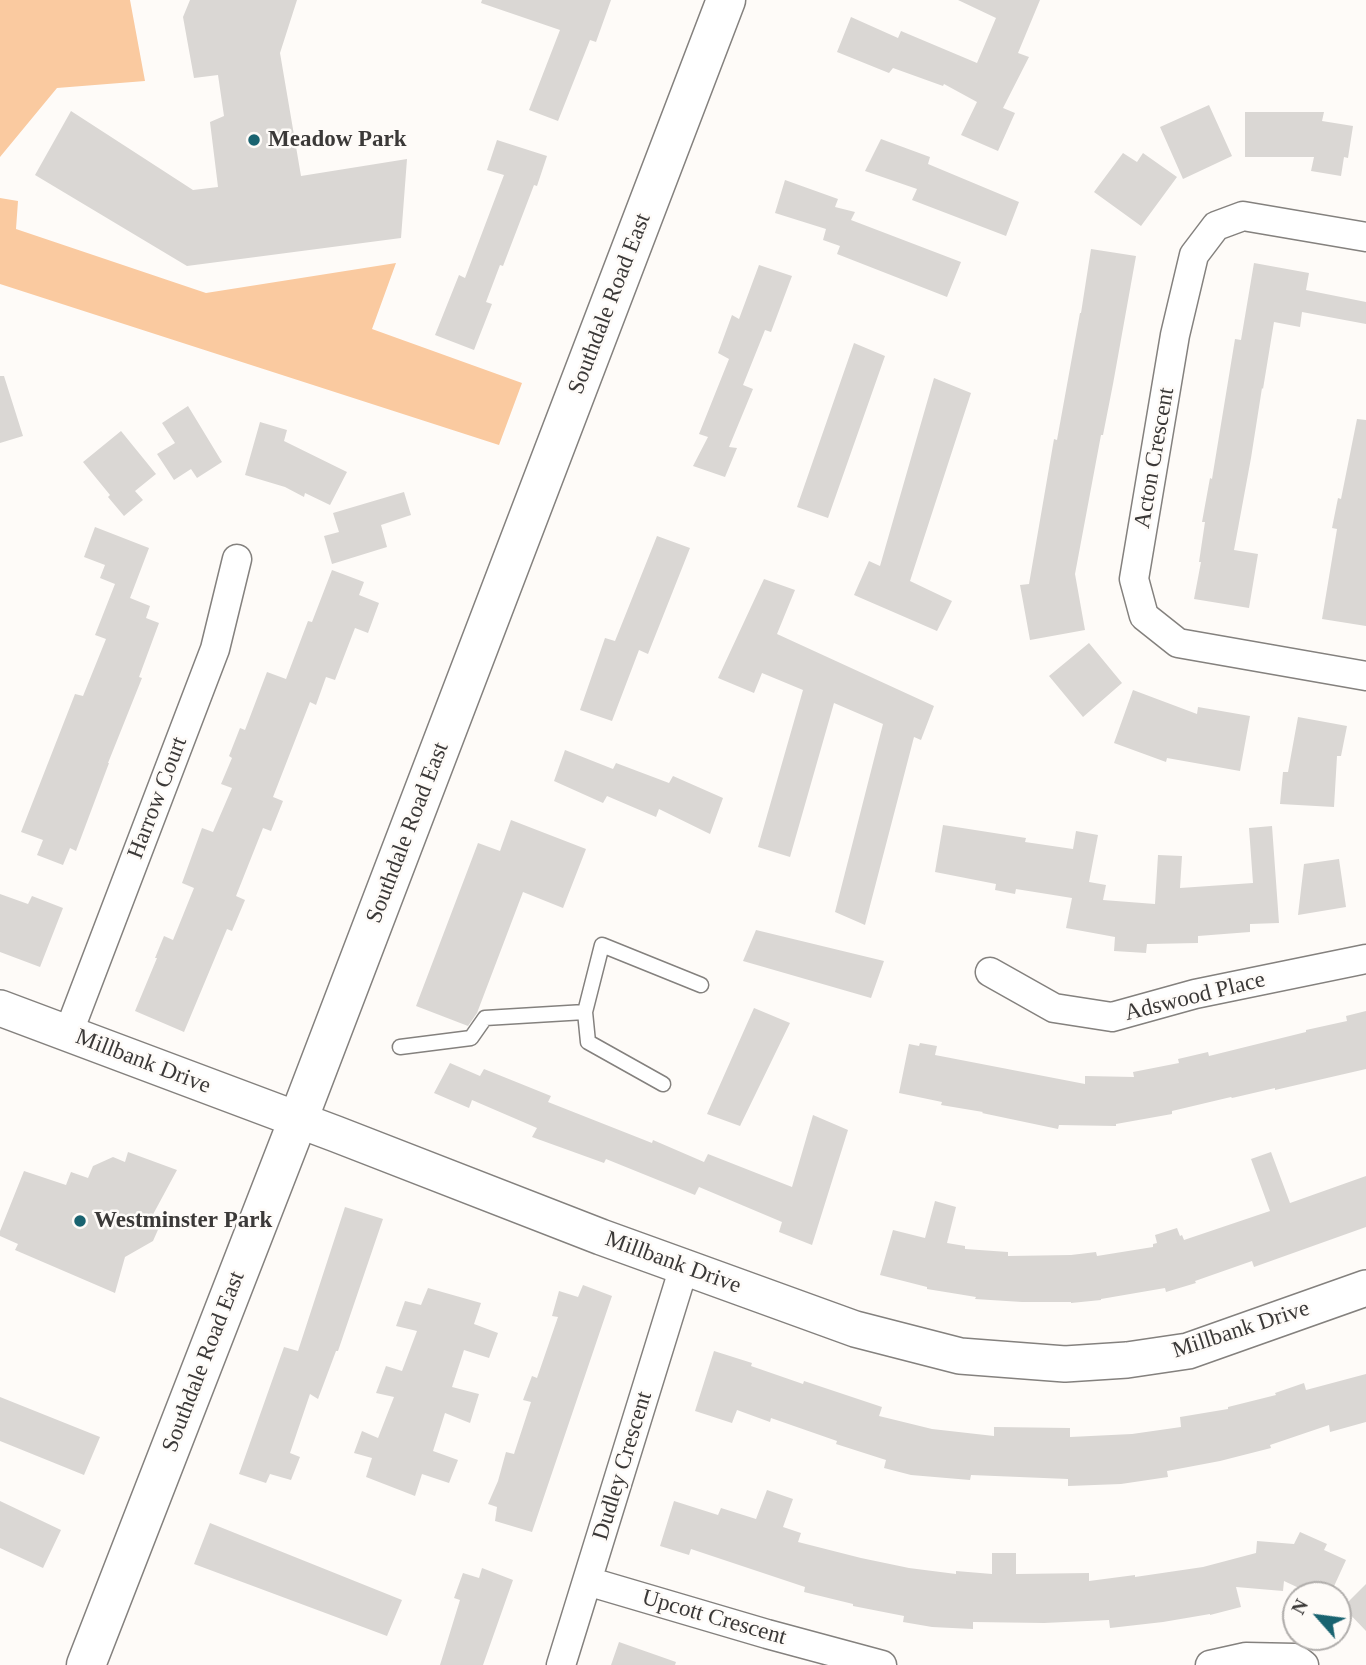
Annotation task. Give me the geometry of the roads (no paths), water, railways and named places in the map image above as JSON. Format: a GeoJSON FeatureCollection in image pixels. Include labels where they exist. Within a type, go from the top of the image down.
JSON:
{"type":"FeatureCollection","features":[{"type":"Feature","properties":{"kind":"main road","name":"Southdale Road East"},"geometry":{"type":"LineString","coordinates":[[86,1665],[298,1120],[726,0]]}},
{"type":"Feature","properties":{"kind":"street","name":"Acton Crescent"},"geometry":{"type":"LineString","coordinates":[[1366,237],[1242,216],[1216,226],[1194,255],[1175,335],[1134,579],[1144,616],[1178,643],[1366,676]]}},
{"type":"Feature","properties":{"kind":"street","name":"Harrow Court"},"geometry":{"type":"LineString","coordinates":[[68,1034],[215,649],[237,559]]}},
{"type":"Feature","properties":{"kind":"street","name":"Adswood Place"},"geometry":{"type":"LineString","coordinates":[[990,972],[1054,1008],[1112,1017],[1195,994],[1366,960]]}},
{"type":"Feature","properties":{"kind":"street","name":"Millbank Drive"},"geometry":{"type":"LineString","coordinates":[[0,1009],[601,1237],[855,1329],[960,1356],[1065,1364],[1127,1360],[1188,1351],[1366,1288]]}},
{"type":"Feature","properties":{"kind":"street","name":"Dudley Crescent"},"geometry":{"type":"LineString","coordinates":[[561,1665],[684,1267]]}},
{"type":"Feature","properties":{"kind":"street","name":"Upcott Crescent"},"geometry":{"type":"LineString","coordinates":[[587,1581],[881,1665]]}},
{"type":"Feature","properties":{"kind":"street"},"geometry":{"type":"LineString","coordinates":[[1210,1665],[1246,1657],[1295,1658],[1304,1665]]}},
{"type":"Feature","properties":{"kind":"lane"},"geometry":{"type":"LineString","coordinates":[[663,1084],[588,1042],[585,1012],[603,945],[701,985]]}},
{"type":"Feature","properties":{"kind":"lane"},"geometry":{"type":"LineString","coordinates":[[400,1047],[471,1038],[485,1018],[585,1012]]}},
{"type":"Feature","properties":{"kind":"place","name":"Meadow Park"},"geometry":{"type":"Point","coordinates":[254,140]}},
{"type":"Feature","properties":{"kind":"place","name":"Westminster Park"},"geometry":{"type":"Point","coordinates":[80,1221]}}]}
